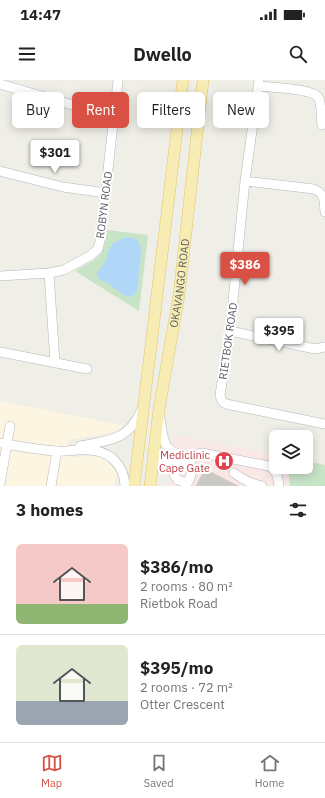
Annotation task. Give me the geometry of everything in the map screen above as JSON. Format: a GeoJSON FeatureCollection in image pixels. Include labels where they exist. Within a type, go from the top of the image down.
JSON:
{"type":"FeatureCollection","features":[{"type":"Feature","properties":{"kind":"main road","name":"OKAVANGO ROAD"},"geometry":{"type":"LineString","coordinates":[[134,486],[183,80]]}},
{"type":"Feature","properties":{"kind":"main road","name":"OKAVANGO ROAD"},"geometry":{"type":"LineString","coordinates":[[150,486],[159,409],[178,295],[203,80]]}},
{"type":"Feature","properties":{"kind":"street","name":"ROBYN ROAD"},"geometry":{"type":"LineString","coordinates":[[117,92],[118,80]]}},
{"type":"Feature","properties":{"kind":"street"},"geometry":{"type":"LineString","coordinates":[[259,83],[306,91],[315,94],[320,100],[322,125]]}},
{"type":"Feature","properties":{"kind":"street","name":"RIETBOK ROAD"},"geometry":{"type":"LineString","coordinates":[[259,83],[245,181],[230,331],[220,395],[222,401],[226,404],[325,424]]}},
{"type":"Feature","properties":{"kind":"street"},"geometry":{"type":"LineString","coordinates":[[0,84],[72,105]]}},
{"type":"Feature","properties":{"kind":"street","name":"ROBYN ROAD"},"geometry":{"type":"LineString","coordinates":[[0,276],[60,271],[69,268],[92,255],[98,249],[113,128]]}},
{"type":"Feature","properties":{"kind":"street"},"geometry":{"type":"LineString","coordinates":[[0,171],[63,187],[106,193]]}},
{"type":"Feature","properties":{"kind":"street"},"geometry":{"type":"LineString","coordinates":[[245,181],[314,189],[322,194],[325,212]]}},
{"type":"Feature","properties":{"kind":"street"},"geometry":{"type":"LineString","coordinates":[[49,273],[55,363]]}},
{"type":"Feature","properties":{"kind":"street"},"geometry":{"type":"LineString","coordinates":[[230,331],[315,349],[325,347]]}},
{"type":"Feature","properties":{"kind":"street"},"geometry":{"type":"LineString","coordinates":[[0,352],[87,369]]}},
{"type":"Feature","properties":{"kind":"street"},"geometry":{"type":"LineString","coordinates":[[57,451],[116,438],[122,435],[134,424],[144,404]]}},
{"type":"Feature","properties":{"kind":"street"},"geometry":{"type":"LineString","coordinates":[[159,409],[165,444],[169,450],[182,456],[188,461],[191,476],[187,484],[178,480],[174,476],[175,470],[188,461],[196,455],[202,453],[272,467],[277,474],[279,485],[266,486]]}},
{"type":"Feature","properties":{"kind":"street"},"geometry":{"type":"LineString","coordinates":[[0,484],[3,444],[10,426]]}},
{"type":"Feature","properties":{"kind":"street"},"geometry":{"type":"LineString","coordinates":[[3,444],[57,451],[99,451],[108,455],[117,462],[122,471],[125,486]]}},
{"type":"Feature","properties":{"kind":"street"},"geometry":{"type":"LineString","coordinates":[[51,486],[57,451]]}},
{"type":"Feature","properties":{"kind":"street"},"geometry":{"type":"LineString","coordinates":[[152,467],[167,460],[188,461]]}},
{"type":"Feature","properties":{"kind":"street"},"geometry":{"type":"LineString","coordinates":[[238,461],[233,475],[262,486]]}},
{"type":"Feature","properties":{"kind":"shaded area"},"geometry":{"type":"Polygon","coordinates":[[[0,401],[122,425],[120,429],[114,432],[67,440],[70,457],[95,456],[109,463],[117,472],[114,486],[0,486],[0,401]]]}},
{"type":"Feature","properties":{"kind":"shaded area","name":"Mediclinic Cape Gate"},"geometry":{"type":"Polygon","coordinates":[[[175,435],[269,454],[269,474],[297,474],[296,486],[168,486],[175,435]]]}},
{"type":"Feature","properties":{"kind":"green space"},"geometry":{"type":"Polygon","coordinates":[[[107,230],[148,235],[139,311],[75,271],[101,254],[105,245],[107,230]]]}},
{"type":"Feature","properties":{"kind":"green space"},"geometry":{"type":"Polygon","coordinates":[[[313,462],[325,465],[325,486],[290,486],[289,474],[313,474],[313,462]]]}},
{"type":"Feature","properties":{"kind":"water"},"geometry":{"type":"Polygon","coordinates":[[[126,237],[136,239],[140,245],[141,252],[137,292],[131,297],[123,295],[109,284],[99,279],[97,273],[106,261],[108,251],[113,243],[126,237]]]}},
{"type":"Feature","properties":{"kind":"building"},"geometry":{"type":"Polygon","coordinates":[[[205,469],[238,486],[196,486],[205,469]]]}},
{"type":"Feature","properties":{"kind":"place","name":"Mediclinic Cape Gate"},"geometry":{"type":"Point","coordinates":[224,461]}}]}
